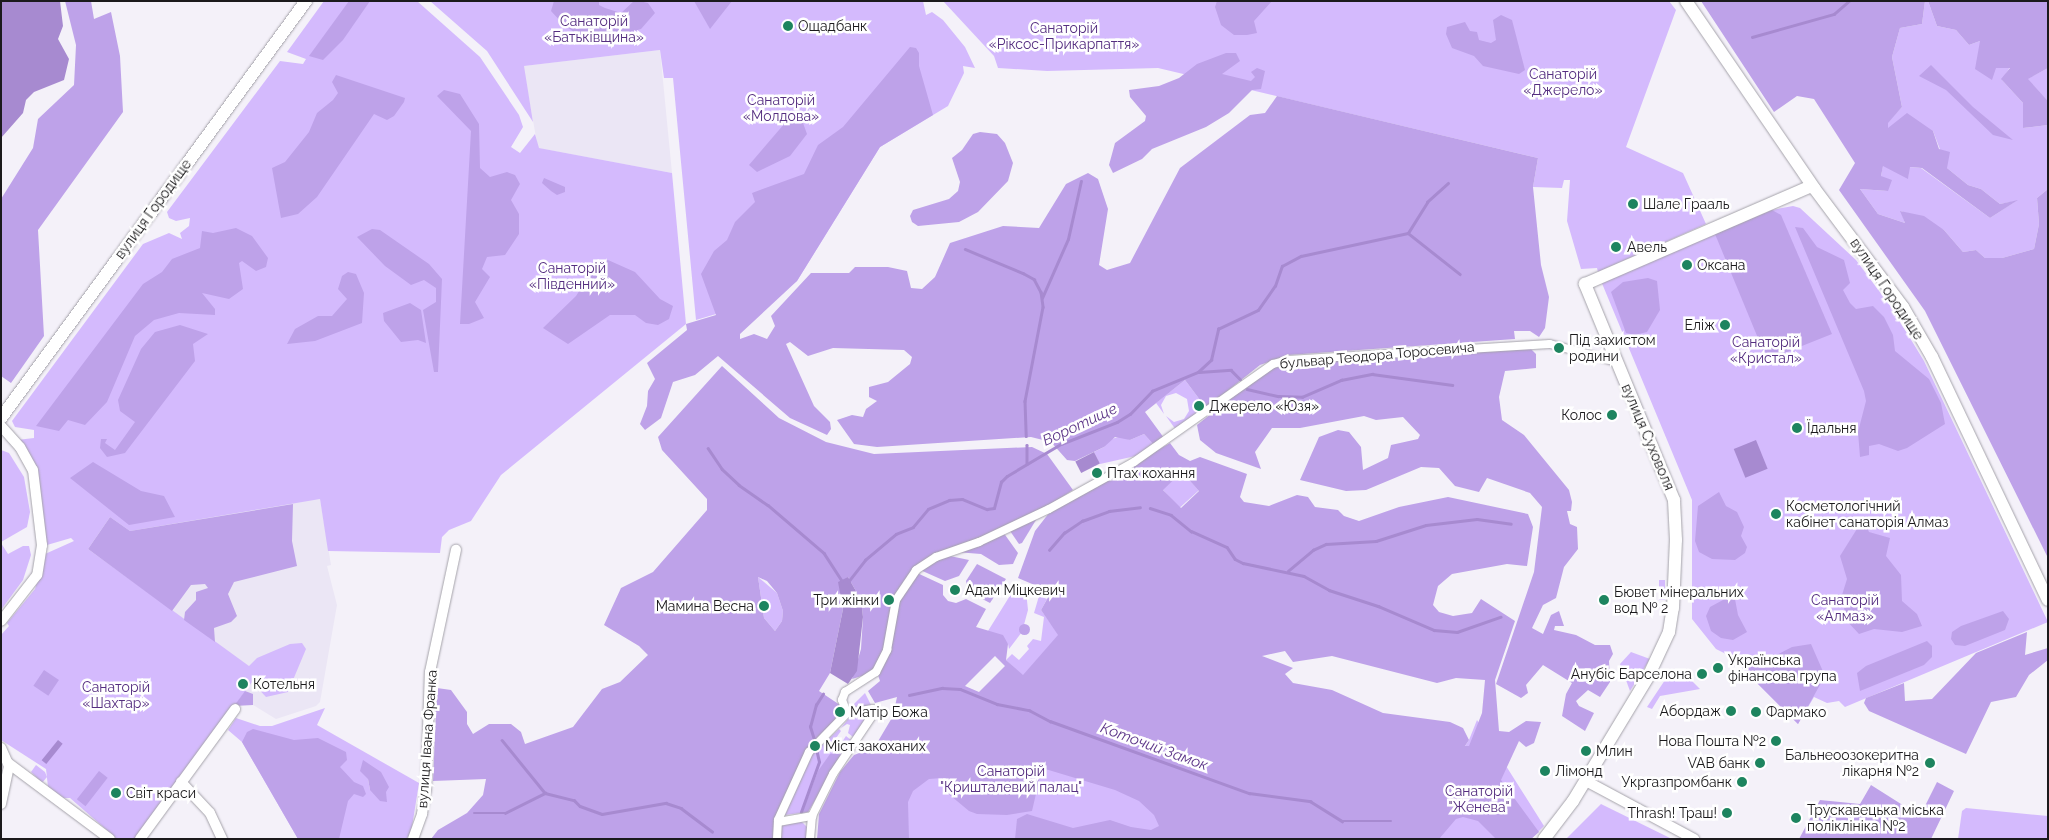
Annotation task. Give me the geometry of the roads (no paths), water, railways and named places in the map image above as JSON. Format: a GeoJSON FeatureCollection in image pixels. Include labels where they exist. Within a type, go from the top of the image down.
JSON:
{"type":"FeatureCollection","features":[{"type":"Feature","properties":{"kind":"street","name":"вулиця Городище"},"geometry":{"type":"LineString","coordinates":[[1,418],[306,1]]}},
{"type":"Feature","properties":{"kind":"street","name":"вулиця Городище"},"geometry":{"type":"LineString","coordinates":[[1686,1],[1812,186],[1880,274],[1932,358],[2048,600]]}},
{"type":"Feature","properties":{"kind":"street","name":"вулиця Суховоля"},"geometry":{"type":"LineString","coordinates":[[1544,839],[1586,781],[1662,650],[1673,608],[1676,540],[1674,500],[1584,286],[1591,280],[1812,186]]}},
{"type":"Feature","properties":{"kind":"street","name":"бульвар Теодора Торосевича"},"geometry":{"type":"LineString","coordinates":[[847,713],[842,700],[845,692],[876,672],[887,650],[896,600],[916,570],[936,557],[979,542],[1049,509],[1134,462],[1273,364],[1288,360],[1550,344],[1617,362]]}},
{"type":"Feature","properties":{"kind":"street"},"geometry":{"type":"LineString","coordinates":[[1,426],[20,447],[33,470],[42,545],[37,575],[1,621]]}},
{"type":"Feature","properties":{"kind":"street","name":"вулиця Івана Франка"},"geometry":{"type":"LineString","coordinates":[[413,839],[422,814],[426,790],[430,672],[456,550]]}},
{"type":"Feature","properties":{"kind":"street"},"geometry":{"type":"LineString","coordinates":[[140,839],[235,709]]}},
{"type":"Feature","properties":{"kind":"street"},"geometry":{"type":"LineString","coordinates":[[777,839],[778,822],[809,752],[847,713],[874,710],[833,774],[812,816],[810,839]]}},
{"type":"Feature","properties":{"kind":"street"},"geometry":{"type":"LineString","coordinates":[[1,748],[8,763],[110,839]]}},
{"type":"Feature","properties":{"kind":"street"},"geometry":{"type":"LineString","coordinates":[[1,804],[8,763]]}},
{"type":"Feature","properties":{"kind":"street"},"geometry":{"type":"LineString","coordinates":[[1586,781],[1694,839]]}},
{"type":"Feature","properties":{"kind":"street"},"geometry":{"type":"LineString","coordinates":[[181,782],[210,813],[222,839]]}},
{"type":"Feature","properties":{"kind":"street"},"geometry":{"type":"LineString","coordinates":[[778,822],[812,816]]}},
{"type":"Feature","properties":{"kind":"waterway"},"geometry":{"type":"LineString","coordinates":[[1752,37],[1834,14],[1849,1]]}},
{"type":"Feature","properties":{"kind":"waterway"},"geometry":{"type":"LineString","coordinates":[[1042,298],[1068,239],[1081,181]]}},
{"type":"Feature","properties":{"kind":"waterway"},"geometry":{"type":"LineString","coordinates":[[1408,233],[1427,202],[1448,183]]}},
{"type":"Feature","properties":{"kind":"waterway","name":"Воротище"},"geometry":{"type":"LineString","coordinates":[[848,582],[865,560],[896,534],[913,527],[928,509],[949,500],[962,499],[987,509],[994,508],[1001,482],[1007,476],[1061,444],[1117,422],[1130,414],[1152,391],[1198,372],[1211,360],[1218,329],[1258,310],[1275,286],[1282,266],[1301,256],[1408,233],[1460,274]]}},
{"type":"Feature","properties":{"kind":"waterway"},"geometry":{"type":"LineString","coordinates":[[965,249],[1034,279],[1041,292],[1043,307],[1025,401],[1026,436]]}},
{"type":"Feature","properties":{"kind":"waterway"},"geometry":{"type":"LineString","coordinates":[[1199,372],[1231,370],[1240,379]]}},
{"type":"Feature","properties":{"kind":"waterway"},"geometry":{"type":"LineString","coordinates":[[1247,389],[1278,396],[1302,397],[1341,380],[1372,374],[1452,385]]}},
{"type":"Feature","properties":{"kind":"waterway"},"geometry":{"type":"LineString","coordinates":[[1027,445],[1027,464]]}},
{"type":"Feature","properties":{"kind":"waterway"},"geometry":{"type":"LineString","coordinates":[[708,448],[722,469],[739,485],[768,505],[824,553],[842,581]]}},
{"type":"Feature","properties":{"kind":"waterway"},"geometry":{"type":"LineString","coordinates":[[1049,550],[1064,533],[1082,521],[1109,511],[1140,507]]}},
{"type":"Feature","properties":{"kind":"waterway"},"geometry":{"type":"LineString","coordinates":[[1150,508],[1171,515],[1191,531],[1227,547],[1235,559],[1243,563],[1304,576],[1329,590],[1378,606],[1434,630],[1457,632],[1500,617]]}},
{"type":"Feature","properties":{"kind":"waterway"},"geometry":{"type":"LineString","coordinates":[[1288,571],[1313,550],[1326,544],[1376,541],[1426,525],[1477,519],[1511,524]]}},
{"type":"Feature","properties":{"kind":"waterway","name":"Коточий Замок"},"geometry":{"type":"LineString","coordinates":[[909,695],[942,688],[960,689],[997,704],[1029,710],[1050,721],[1249,793],[1310,801],[1342,821],[1391,821]]}},
{"type":"Feature","properties":{"kind":"waterway","name":"Воротище"},"geometry":{"type":"LineString","coordinates":[[815,743],[810,727],[816,705],[823,694]]}},
{"type":"Feature","properties":{"kind":"waterway"},"geometry":{"type":"LineString","coordinates":[[502,740],[545,793]]}},
{"type":"Feature","properties":{"kind":"waterway","name":"Воротище"},"geometry":{"type":"LineString","coordinates":[[801,812],[819,762],[816,749]]}},
{"type":"Feature","properties":{"kind":"waterway"},"geometry":{"type":"LineString","coordinates":[[474,813],[505,813],[545,793],[574,800],[580,806],[602,814],[666,803],[681,808],[712,831]]}},
{"type":"Feature","properties":{"kind":"place","name":"Ощадбанк"},"geometry":{"type":"Point","coordinates":[788,26]}},
{"type":"Feature","properties":{"kind":"place","name":"Шале Грааль"},"geometry":{"type":"Point","coordinates":[1633,204]}},
{"type":"Feature","properties":{"kind":"place","name":"Авель"},"geometry":{"type":"Point","coordinates":[1616,247]}},
{"type":"Feature","properties":{"kind":"place","name":"Оксана"},"geometry":{"type":"Point","coordinates":[1687,265]}},
{"type":"Feature","properties":{"kind":"place","name":"Еліж"},"geometry":{"type":"Point","coordinates":[1725,325]}},
{"type":"Feature","properties":{"kind":"place","name":"Під захистом родини"},"geometry":{"type":"Point","coordinates":[1559,348]}},
{"type":"Feature","properties":{"kind":"place","name":"Джерело «Юзя»"},"geometry":{"type":"Point","coordinates":[1199,406]}},
{"type":"Feature","properties":{"kind":"place","name":"Колос"},"geometry":{"type":"Point","coordinates":[1612,415]}},
{"type":"Feature","properties":{"kind":"place","name":"Їдальня"},"geometry":{"type":"Point","coordinates":[1797,428]}},
{"type":"Feature","properties":{"kind":"place","name":"Птах кохання"},"geometry":{"type":"Point","coordinates":[1097,473]}},
{"type":"Feature","properties":{"kind":"place","name":"Косметологічний кабінет санаторія Алмаз"},"geometry":{"type":"Point","coordinates":[1776,514]}},
{"type":"Feature","properties":{"kind":"place","name":"Адам Міцкевич"},"geometry":{"type":"Point","coordinates":[955,590]}},
{"type":"Feature","properties":{"kind":"place","name":"Три жінки"},"geometry":{"type":"Point","coordinates":[889,600]}},
{"type":"Feature","properties":{"kind":"place","name":"Бювет мінеральних вод № 2"},"geometry":{"type":"Point","coordinates":[1604,600]}},
{"type":"Feature","properties":{"kind":"place","name":"Мамина Весна"},"geometry":{"type":"Point","coordinates":[764,606]}},
{"type":"Feature","properties":{"kind":"place","name":"Українська фінансова група"},"geometry":{"type":"Point","coordinates":[1718,668]}},
{"type":"Feature","properties":{"kind":"place","name":"Анубіс Барселона"},"geometry":{"type":"Point","coordinates":[1702,674]}},
{"type":"Feature","properties":{"kind":"place","name":"Котельня"},"geometry":{"type":"Point","coordinates":[243,684]}},
{"type":"Feature","properties":{"kind":"place","name":"Абордаж"},"geometry":{"type":"Point","coordinates":[1731,711]}},
{"type":"Feature","properties":{"kind":"place","name":"Матір Божа"},"geometry":{"type":"Point","coordinates":[840,712]}},
{"type":"Feature","properties":{"kind":"place","name":"Фармако"},"geometry":{"type":"Point","coordinates":[1756,712]}},
{"type":"Feature","properties":{"kind":"place","name":"Нова Пошта №2"},"geometry":{"type":"Point","coordinates":[1776,741]}},
{"type":"Feature","properties":{"kind":"place","name":"Міст закоханих"},"geometry":{"type":"Point","coordinates":[815,746]}},
{"type":"Feature","properties":{"kind":"place","name":"Млин"},"geometry":{"type":"Point","coordinates":[1586,751]}},
{"type":"Feature","properties":{"kind":"place","name":"VAB банк"},"geometry":{"type":"Point","coordinates":[1760,763]}},
{"type":"Feature","properties":{"kind":"place","name":"Бальнеоозокеритна лікарня №2"},"geometry":{"type":"Point","coordinates":[1930,763]}},
{"type":"Feature","properties":{"kind":"place","name":"Лімонд"},"geometry":{"type":"Point","coordinates":[1545,771]}},
{"type":"Feature","properties":{"kind":"place","name":"Укргазпромбанк"},"geometry":{"type":"Point","coordinates":[1742,782]}},
{"type":"Feature","properties":{"kind":"place","name":"Світ краси"},"geometry":{"type":"Point","coordinates":[116,793]}},
{"type":"Feature","properties":{"kind":"place","name":"Thrash! Траш!"},"geometry":{"type":"Point","coordinates":[1727,813]}},
{"type":"Feature","properties":{"kind":"place","name":"Трускавецька міська поліклініка №2"},"geometry":{"type":"Point","coordinates":[1796,818]}},
{"type":"Feature","properties":{"kind":"park label","name":"Санаторій «Батьківщина»"},"geometry":{"type":"Point","coordinates":[594,30]}},
{"type":"Feature","properties":{"kind":"park label","name":"Санаторій «Ріксос-Прикарпаття»"},"geometry":{"type":"Point","coordinates":[1064,36]}},
{"type":"Feature","properties":{"kind":"park label","name":"Санаторій «Джерело»"},"geometry":{"type":"Point","coordinates":[1563,82]}},
{"type":"Feature","properties":{"kind":"park label","name":"Санаторій «Молдова»"},"geometry":{"type":"Point","coordinates":[781,108]}},
{"type":"Feature","properties":{"kind":"park label","name":"Санаторій «Південний»"},"geometry":{"type":"Point","coordinates":[572,276]}},
{"type":"Feature","properties":{"kind":"park label","name":"Санаторій «Кристал»"},"geometry":{"type":"Point","coordinates":[1766,350]}},
{"type":"Feature","properties":{"kind":"park label","name":"Санаторій «Алмаз»"},"geometry":{"type":"Point","coordinates":[1845,608]}},
{"type":"Feature","properties":{"kind":"park label","name":"Санаторій «Шахтар»"},"geometry":{"type":"Point","coordinates":[116,696]}},
{"type":"Feature","properties":{"kind":"park label","name":"Санаторій \"Кришталевий палац\""},"geometry":{"type":"Point","coordinates":[1011,780]}},
{"type":"Feature","properties":{"kind":"park label","name":"Санаторій \"Женева\""},"geometry":{"type":"Point","coordinates":[1479,800]}}]}
